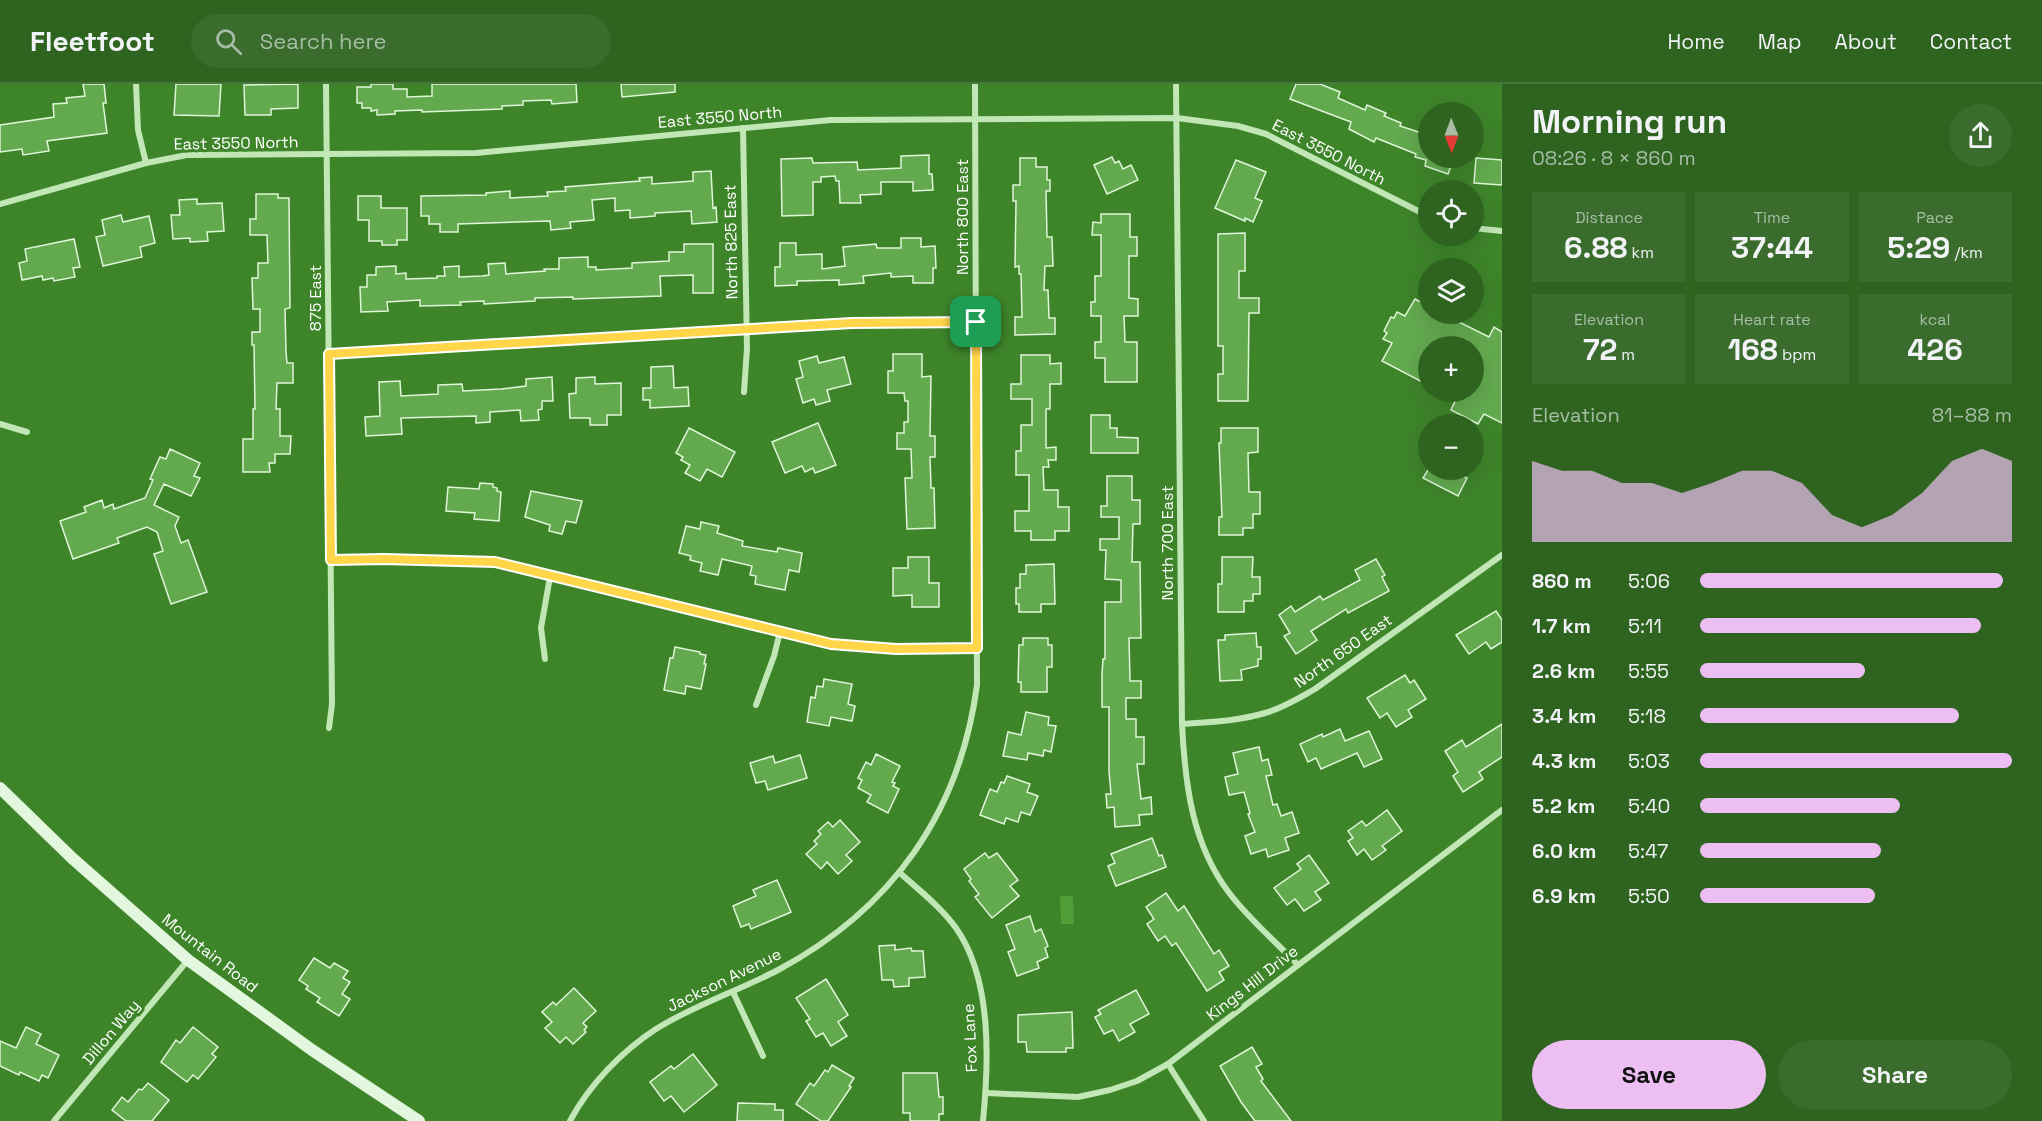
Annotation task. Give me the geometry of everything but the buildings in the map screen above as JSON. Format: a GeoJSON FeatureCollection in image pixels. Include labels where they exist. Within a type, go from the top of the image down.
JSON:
{"type":"FeatureCollection","features":[{"type":"Feature","properties":{"kind":"street"},"geometry":{"type":"LineString","coordinates":[[136,84],[138,130],[146,163]]}},
{"type":"Feature","properties":{"kind":"street","name":"875 East"},"geometry":{"type":"LineString","coordinates":[[326,84],[332,704],[329,728]]}},
{"type":"Feature","properties":{"kind":"street","name":"North 800 East"},"geometry":{"type":"LineString","coordinates":[[900,873],[922,842],[952,782],[973,718],[977,684],[975,84]]}},
{"type":"Feature","properties":{"kind":"street","name":"North 700 East"},"geometry":{"type":"LineString","coordinates":[[1176,84],[1182,724],[1185,776],[1191,810],[1202,845],[1215,872],[1231,895],[1298,965]]}},
{"type":"Feature","properties":{"kind":"street","name":"East 3550 North"},"geometry":{"type":"LineString","coordinates":[[0,204],[146,163],[187,155],[476,153],[831,120],[1177,118],[1238,126],[1266,134],[1418,211]]}},
{"type":"Feature","properties":{"kind":"street","name":"North 825 East"},"geometry":{"type":"LineString","coordinates":[[743,128],[746,330],[744,392]]}},
{"type":"Feature","properties":{"kind":"street"},"geometry":{"type":"LineString","coordinates":[[1484,229],[1502,231]]}},
{"type":"Feature","properties":{"kind":"street"},"geometry":{"type":"LineString","coordinates":[[329,354],[852,323],[976,322]]}},
{"type":"Feature","properties":{"kind":"street"},"geometry":{"type":"LineString","coordinates":[[0,424],[27,432]]}},
{"type":"Feature","properties":{"kind":"street","name":"North 650 East"},"geometry":{"type":"LineString","coordinates":[[1182,724],[1245,718],[1287,705],[1315,689],[1502,555]]}},
{"type":"Feature","properties":{"kind":"street"},"geometry":{"type":"LineString","coordinates":[[331,560],[495,562],[831,644],[865,648],[977,648]]}},
{"type":"Feature","properties":{"kind":"street"},"geometry":{"type":"LineString","coordinates":[[545,659],[542,628],[550,577]]}},
{"type":"Feature","properties":{"kind":"street"},"geometry":{"type":"LineString","coordinates":[[756,705],[780,632]]}},
{"type":"Feature","properties":{"kind":"street","name":"Mountain Road"},"geometry":{"type":"LineString","coordinates":[[0,788],[72,858],[188,960],[312,1050],[419,1121]]}},
{"type":"Feature","properties":{"kind":"street","name":"Kings Hill Drive"},"geometry":{"type":"LineString","coordinates":[[986,1093],[1078,1097],[1137,1081],[1168,1064],[1502,810]]}},
{"type":"Feature","properties":{"kind":"street","name":"Jackson Avenue"},"geometry":{"type":"LineString","coordinates":[[570,1121],[594,1086],[633,1047],[664,1025],[779,969],[817,947],[846,925],[900,873]]}},
{"type":"Feature","properties":{"kind":"street","name":"Fox Lane"},"geometry":{"type":"LineString","coordinates":[[900,873],[938,906],[957,930],[979,980],[984,1012],[986,1093],[983,1121]]}},
{"type":"Feature","properties":{"kind":"street","name":"Dillon Way"},"geometry":{"type":"LineString","coordinates":[[54,1121],[188,960]]}},
{"type":"Feature","properties":{"kind":"street"},"geometry":{"type":"LineString","coordinates":[[733,992],[763,1056]]}},
{"type":"Feature","properties":{"kind":"street"},"geometry":{"type":"LineString","coordinates":[[1168,1064],[1204,1121]]}},
{"type":"Feature","properties":{"kind":"green space"},"geometry":{"type":"Polygon","coordinates":[[[1060,896],[1073,896],[1074,924],[1061,924],[1060,896]]]}},
{"type":"Feature","properties":{"kind":"route"},"geometry":{"type":"LineString","coordinates":[[976,322],[977,648],[896,649],[831,644],[495,562],[331,560],[329,354],[852,323],[976,322]]}}]}
